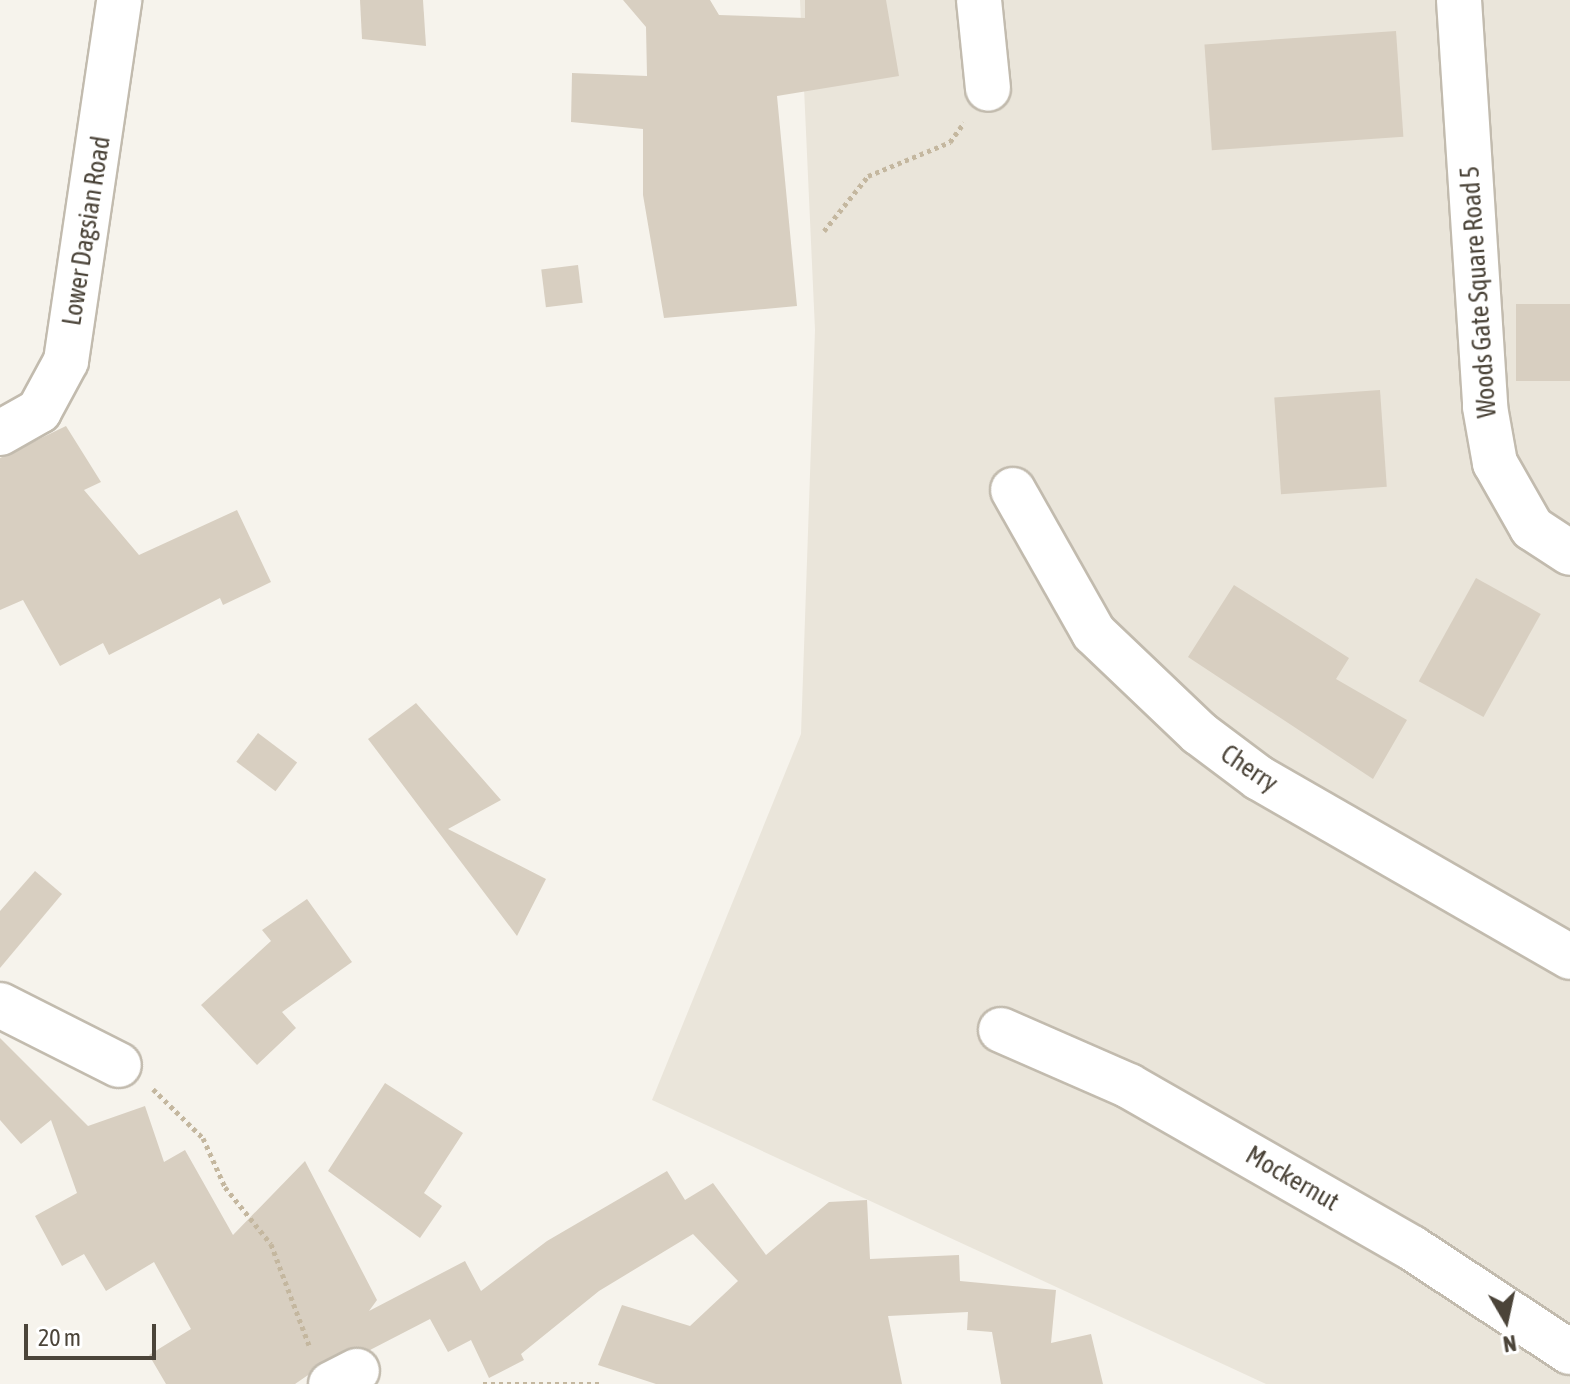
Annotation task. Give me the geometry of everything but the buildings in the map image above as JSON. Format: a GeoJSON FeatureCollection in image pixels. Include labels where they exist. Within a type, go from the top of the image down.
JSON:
{"type":"FeatureCollection","features":[{"type":"Feature","properties":{"kind":"street","name":"Lower Dagsian Road"},"geometry":{"type":"LineString","coordinates":[[0,433],[39,411],[66,361],[119,0]]}},
{"type":"Feature","properties":{"kind":"street"},"geometry":{"type":"LineString","coordinates":[[979,0],[988,89]]}},
{"type":"Feature","properties":{"kind":"street","name":"Woods Gate Square Road 5"},"geometry":{"type":"LineString","coordinates":[[1459,0],[1485,407],[1495,463],[1532,528],[1570,553]]}},
{"type":"Feature","properties":{"kind":"street","name":"Cherry"},"geometry":{"type":"LineString","coordinates":[[1013,490],[1094,633],[1199,733],[1259,778],[1570,957]]}},
{"type":"Feature","properties":{"kind":"street"},"geometry":{"type":"LineString","coordinates":[[0,1005],[119,1065]]}},
{"type":"Feature","properties":{"kind":"street","name":"Mockernut"},"geometry":{"type":"LineString","coordinates":[[1001,1030],[1129,1086],[1412,1248],[1570,1352]]}},
{"type":"Feature","properties":{"kind":"path"},"geometry":{"type":"LineString","coordinates":[[824,231],[868,176],[950,142],[988,89]]}},
{"type":"Feature","properties":{"kind":"path"},"geometry":{"type":"LineString","coordinates":[[119,1065],[172,1103],[203,1138],[225,1187],[271,1244],[318,1363],[342,1378]]}},
{"type":"Feature","properties":{"kind":"path"},"geometry":{"type":"LineString","coordinates":[[483,1384],[602,1384]]}},
{"type":"Feature","properties":{"kind":"shaded area"},"geometry":{"type":"Polygon","coordinates":[[[800,0],[1570,0],[1570,1384],[1266,1384],[652,1100],[801,734],[815,330],[800,0]]]}}]}
